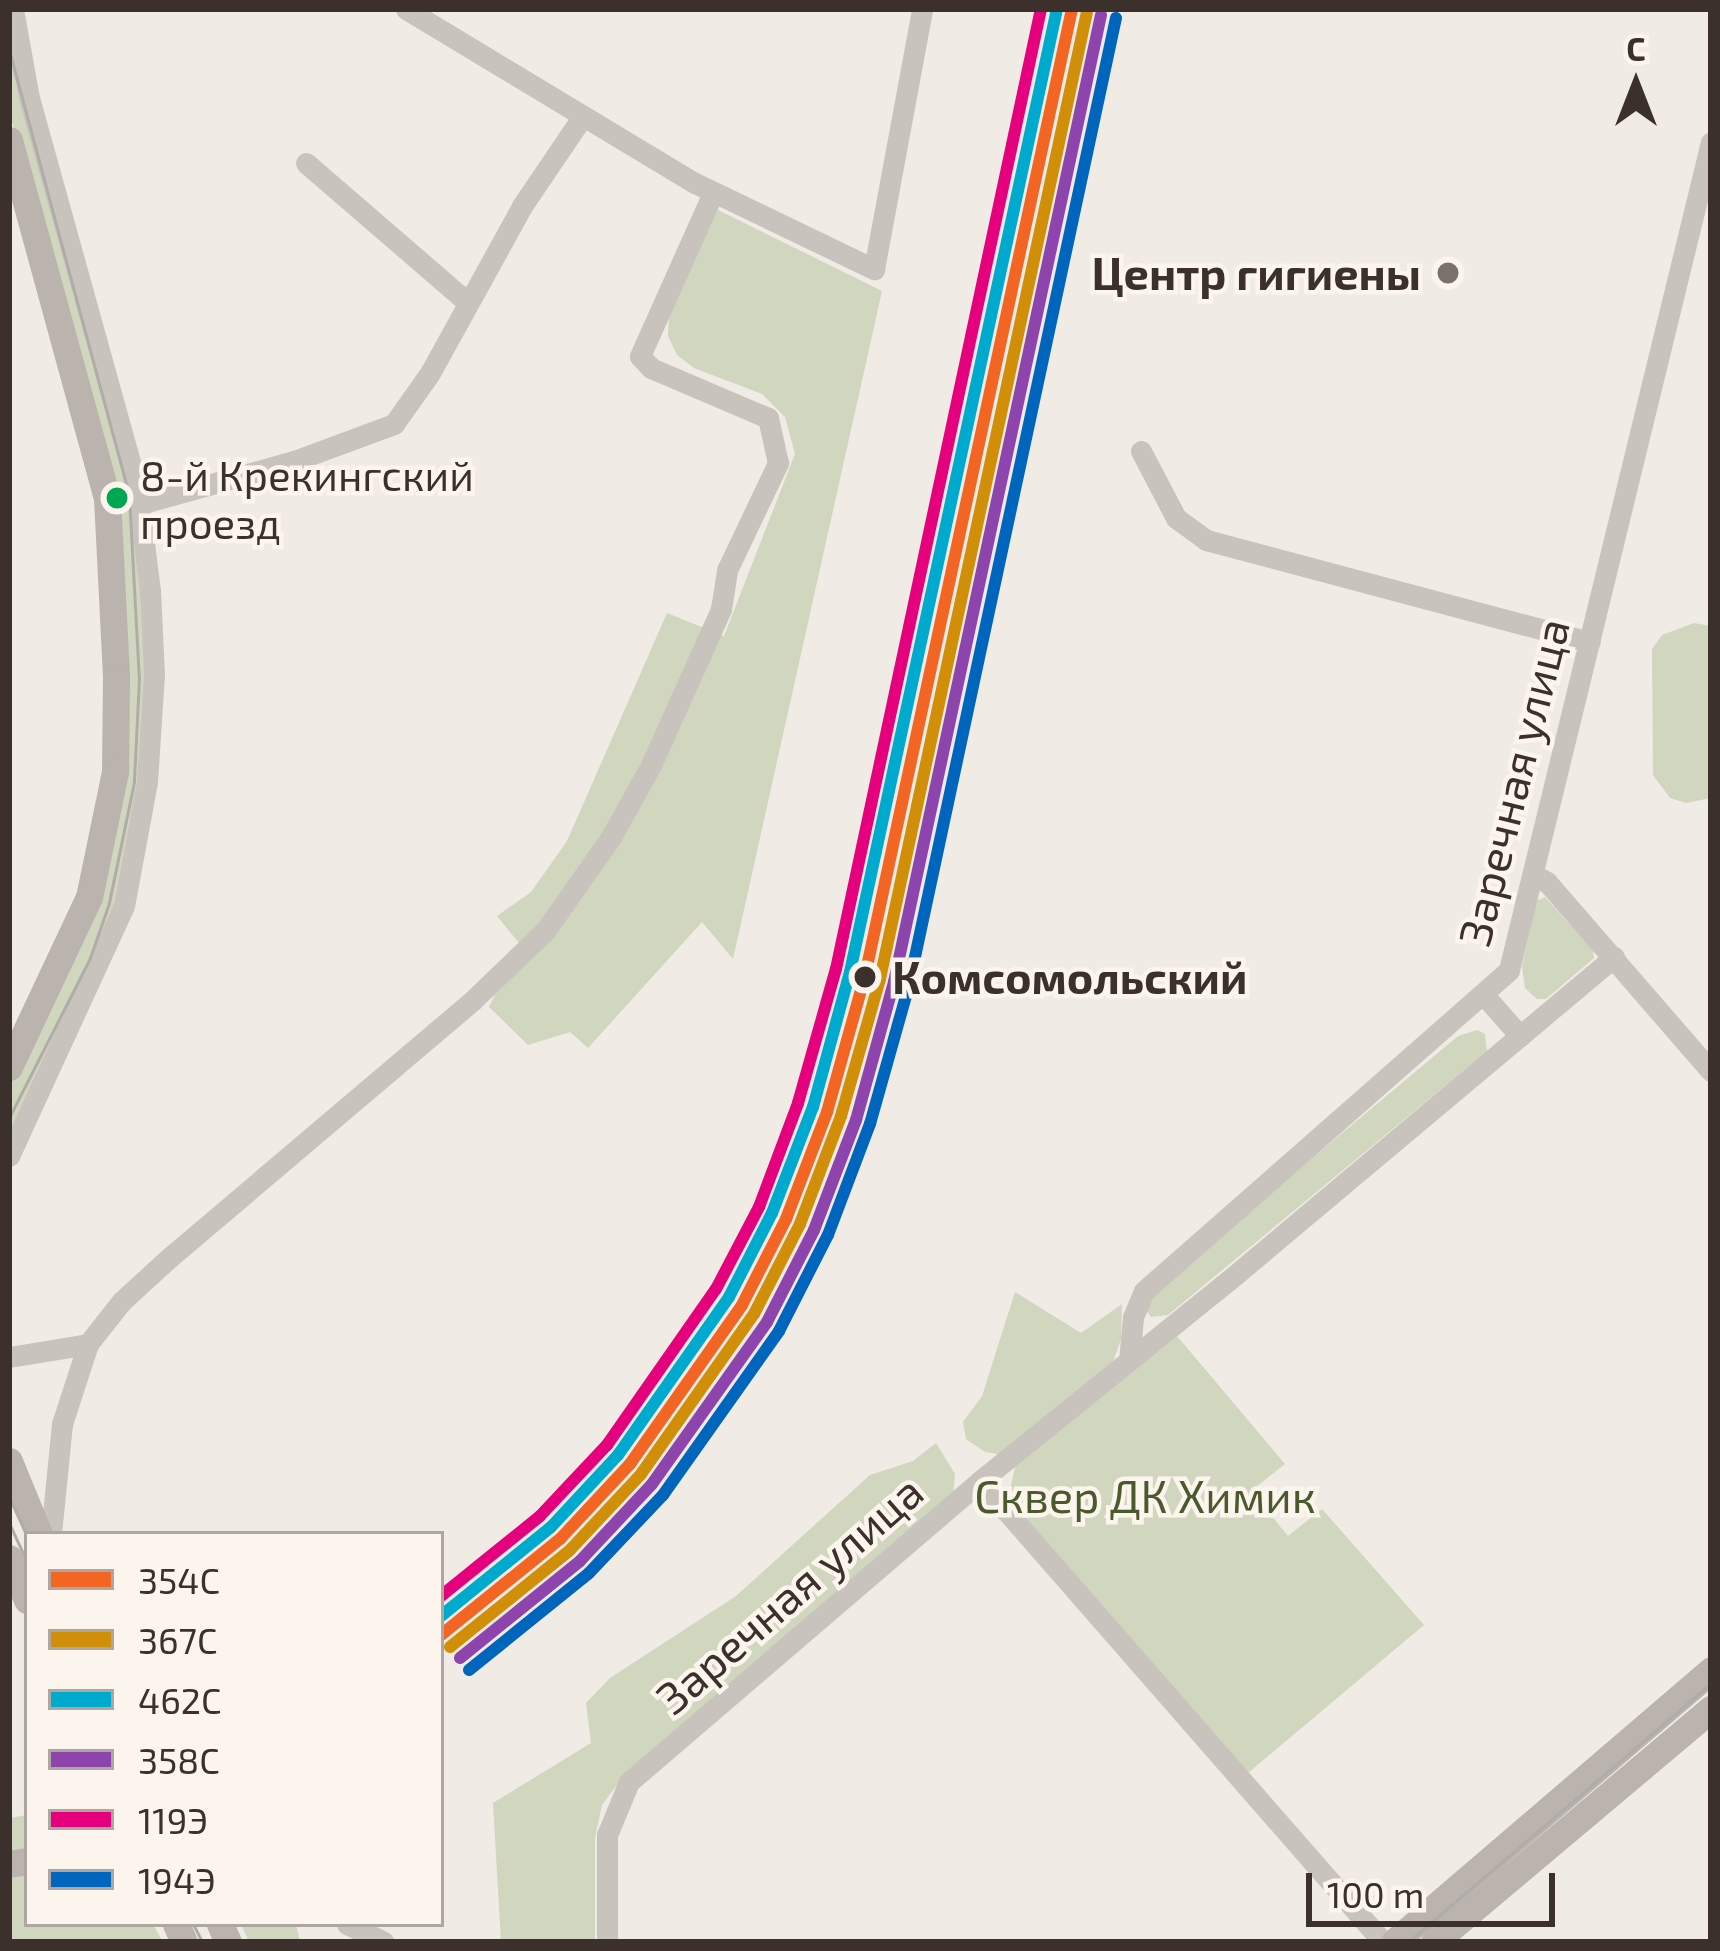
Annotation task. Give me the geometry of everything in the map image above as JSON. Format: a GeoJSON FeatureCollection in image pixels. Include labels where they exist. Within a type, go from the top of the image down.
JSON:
{"type":"FeatureCollection","features":[{"type":"Feature","properties":{"kind":"street"},"geometry":{"type":"LineString","coordinates":[[9,1156],[102,963],[124,906],[138,845],[154,675],[140,504],[29,98],[13,9]]}},
{"type":"Feature","properties":{"kind":"street"},"geometry":{"type":"LineString","coordinates":[[406,9],[713,193],[874,269],[922,9]]}},
{"type":"Feature","properties":{"kind":"street"},"geometry":{"type":"LineString","coordinates":[[140,504],[394,424],[430,373],[466,301],[583,116]]}},
{"type":"Feature","properties":{"kind":"street"},"geometry":{"type":"LineString","coordinates":[[9,140],[107,499],[116,678],[115,772],[89,897],[9,1067]]}},
{"type":"Feature","properties":{"kind":"street","name":"Заречная улица"},"geometry":{"type":"LineString","coordinates":[[1129,1361],[1133,1317],[1144,1291],[1509,970],[1711,142]]}},
{"type":"Feature","properties":{"kind":"street"},"geometry":{"type":"LineString","coordinates":[[306,163],[466,301]]}},
{"type":"Feature","properties":{"kind":"street"},"geometry":{"type":"LineString","coordinates":[[50,1531],[62,1424],[88,1344],[122,1301],[169,1258],[473,1000],[545,931],[611,837],[651,765],[721,609],[728,570],[778,463],[777,441],[768,418],[651,368],[640,356],[713,193]]}},
{"type":"Feature","properties":{"kind":"street"},"geometry":{"type":"LineString","coordinates":[[1141,451],[1176,518],[1205,540],[1590,642]]}},
{"type":"Feature","properties":{"kind":"street"},"geometry":{"type":"LineString","coordinates":[[1535,876],[1614,956],[1711,1071]]}},
{"type":"Feature","properties":{"kind":"street","name":"Заречная улица"},"geometry":{"type":"LineString","coordinates":[[607,1942],[607,1835],[629,1782],[980,1481],[1614,956]]}},
{"type":"Feature","properties":{"kind":"street"},"geometry":{"type":"LineString","coordinates":[[1483,994],[1520,1036]]}},
{"type":"Feature","properties":{"kind":"street"},"geometry":{"type":"LineString","coordinates":[[9,1357],[88,1344]]}},
{"type":"Feature","properties":{"kind":"street"},"geometry":{"type":"LineString","coordinates":[[9,1461],[38,1531]]}},
{"type":"Feature","properties":{"kind":"street"},"geometry":{"type":"LineString","coordinates":[[980,1481],[1383,1942]]}},
{"type":"Feature","properties":{"kind":"street"},"geometry":{"type":"LineString","coordinates":[[9,1558],[24,1593]]}},
{"type":"Feature","properties":{"kind":"street"},"geometry":{"type":"LineString","coordinates":[[1431,1937],[1711,1670]]}},
{"type":"Feature","properties":{"kind":"street"},"geometry":{"type":"LineString","coordinates":[[1394,1942],[1431,1937],[1711,1709]]}},
{"type":"Feature","properties":{"kind":"street"},"geometry":{"type":"LineString","coordinates":[[353,1927],[384,1942]]}},
{"type":"Feature","properties":{"kind":"green space"},"geometry":{"type":"Polygon","coordinates":[[[9,16],[122,445],[143,591],[144,680],[140,785],[114,906],[9,1140],[9,1083],[75,949],[112,838],[105,451],[9,111],[9,16]]]}},
{"type":"Feature","properties":{"kind":"green space"},"geometry":{"type":"Polygon","coordinates":[[[714,208],[882,291],[733,959],[702,922],[588,1048],[570,1032],[528,1045],[489,1007],[519,943],[497,916],[531,892],[567,841],[667,613],[724,636],[795,454],[785,417],[762,394],[694,368],[677,355],[668,336],[669,312],[714,208]]]}},
{"type":"Feature","properties":{"kind":"green space"},"geometry":{"type":"Polygon","coordinates":[[[1694,623],[1711,626],[1711,798],[1686,803],[1670,798],[1653,775],[1652,649],[1662,635],[1694,623]]]}},
{"type":"Feature","properties":{"kind":"green space"},"geometry":{"type":"Polygon","coordinates":[[[1545,897],[1593,950],[1594,958],[1546,999],[1537,999],[1525,988],[1522,967],[1536,901],[1545,897]]]}},
{"type":"Feature","properties":{"kind":"green space"},"geometry":{"type":"Polygon","coordinates":[[[1477,1030],[1485,1034],[1487,1051],[1168,1315],[1151,1317],[1145,1308],[1150,1294],[1458,1036],[1477,1030]]]}},
{"type":"Feature","properties":{"kind":"green space"},"geometry":{"type":"Polygon","coordinates":[[[1015,1292],[1081,1333],[1122,1304],[1121,1339],[1113,1362],[1004,1455],[985,1452],[966,1439],[963,1422],[982,1396],[1015,1292]]]}},
{"type":"Feature","properties":{"kind":"green space","name":"Сквер ДК Химик"},"geometry":{"type":"Polygon","coordinates":[[[1177,1336],[1285,1464],[1251,1491],[1288,1536],[1322,1509],[1424,1625],[1248,1773],[1015,1505],[1011,1485],[1016,1464],[1177,1336]]]}},
{"type":"Feature","properties":{"kind":"green space"},"geometry":{"type":"Polygon","coordinates":[[[936,1443],[955,1474],[953,1495],[623,1777],[602,1805],[595,1838],[595,1942],[501,1942],[493,1803],[591,1743],[586,1703],[610,1678],[736,1596],[870,1475],[913,1461],[936,1443]]]}},
{"type":"Feature","properties":{"kind":"green space"},"geometry":{"type":"Polygon","coordinates":[[[24,1816],[24,1850],[9,1852],[9,1818],[24,1816]]]}},
{"type":"Feature","properties":{"kind":"green space"},"geometry":{"type":"Polygon","coordinates":[[[24,1874],[24,1927],[155,1927],[163,1942],[9,1942],[9,1877],[24,1874]]]}},
{"type":"Feature","properties":{"kind":"green space"},"geometry":{"type":"Polygon","coordinates":[[[242,1927],[297,1927],[300,1942],[249,1942],[242,1927]]]}},
{"type":"Feature","properties":{"kind":"tram line"},"geometry":{"type":"LineString","coordinates":[[9,50],[129,496],[139,678],[134,782],[109,903],[90,958],[9,1118]]}},
{"type":"Feature","properties":{"kind":"tram line"},"geometry":{"type":"LineString","coordinates":[[9,1497],[25,1531]]}},
{"type":"Feature","properties":{"kind":"tram line"},"geometry":{"type":"LineString","coordinates":[[9,1523],[24,1556]]}},
{"type":"Feature","properties":{"kind":"tram line"},"geometry":{"type":"LineString","coordinates":[[1408,1942],[1711,1683]]}},
{"type":"Feature","properties":{"kind":"tram line"},"geometry":{"type":"LineString","coordinates":[[194,1927],[202,1942]]}},
{"type":"Feature","properties":{"kind":"transit line","name":"119Э"},"geometry":{"type":"LineString","coordinates":[[444,1594],[540,1516],[607,1445],[716,1289],[759,1207],[798,1103],[836,969],[1041,9]]}},
{"type":"Feature","properties":{"kind":"transit line","name":"462С"},"geometry":{"type":"LineString","coordinates":[[444,1614],[551,1527],[618,1455],[729,1297],[772,1213],[813,1107],[850,972],[1057,9]]}},
{"type":"Feature","properties":{"kind":"transit line","name":"354С"},"geometry":{"type":"LineString","coordinates":[[444,1633],[561,1538],[630,1464],[742,1305],[786,1219],[827,1112],[865,976],[1072,9]]}},
{"type":"Feature","properties":{"kind":"transit line","name":"367С"},"geometry":{"type":"LineString","coordinates":[[450,1647],[570,1550],[641,1474],[754,1314],[800,1224],[841,1116],[880,979],[1087,12]]}},
{"type":"Feature","properties":{"kind":"transit line","name":"358С"},"geometry":{"type":"LineString","coordinates":[[460,1658],[580,1561],[652,1484],[767,1322],[814,1230],[856,1120],[894,982],[1101,15]]}},
{"type":"Feature","properties":{"kind":"transit line","name":"194Э"},"geometry":{"type":"LineString","coordinates":[[469,1670],[589,1573],[663,1495],[779,1331],[828,1235],[870,1124],[909,985],[1116,18]]}},
{"type":"Feature","properties":{"kind":"place","name":"Центр гигиены"},"geometry":{"type":"Point","coordinates":[1448,273]}},
{"type":"Feature","properties":{"kind":"place","name":"8-й Крекингский проезд"},"geometry":{"type":"Point","coordinates":[117,498]}},
{"type":"Feature","properties":{"kind":"place","name":"Комсомольский"},"geometry":{"type":"Point","coordinates":[865,977]}}]}
